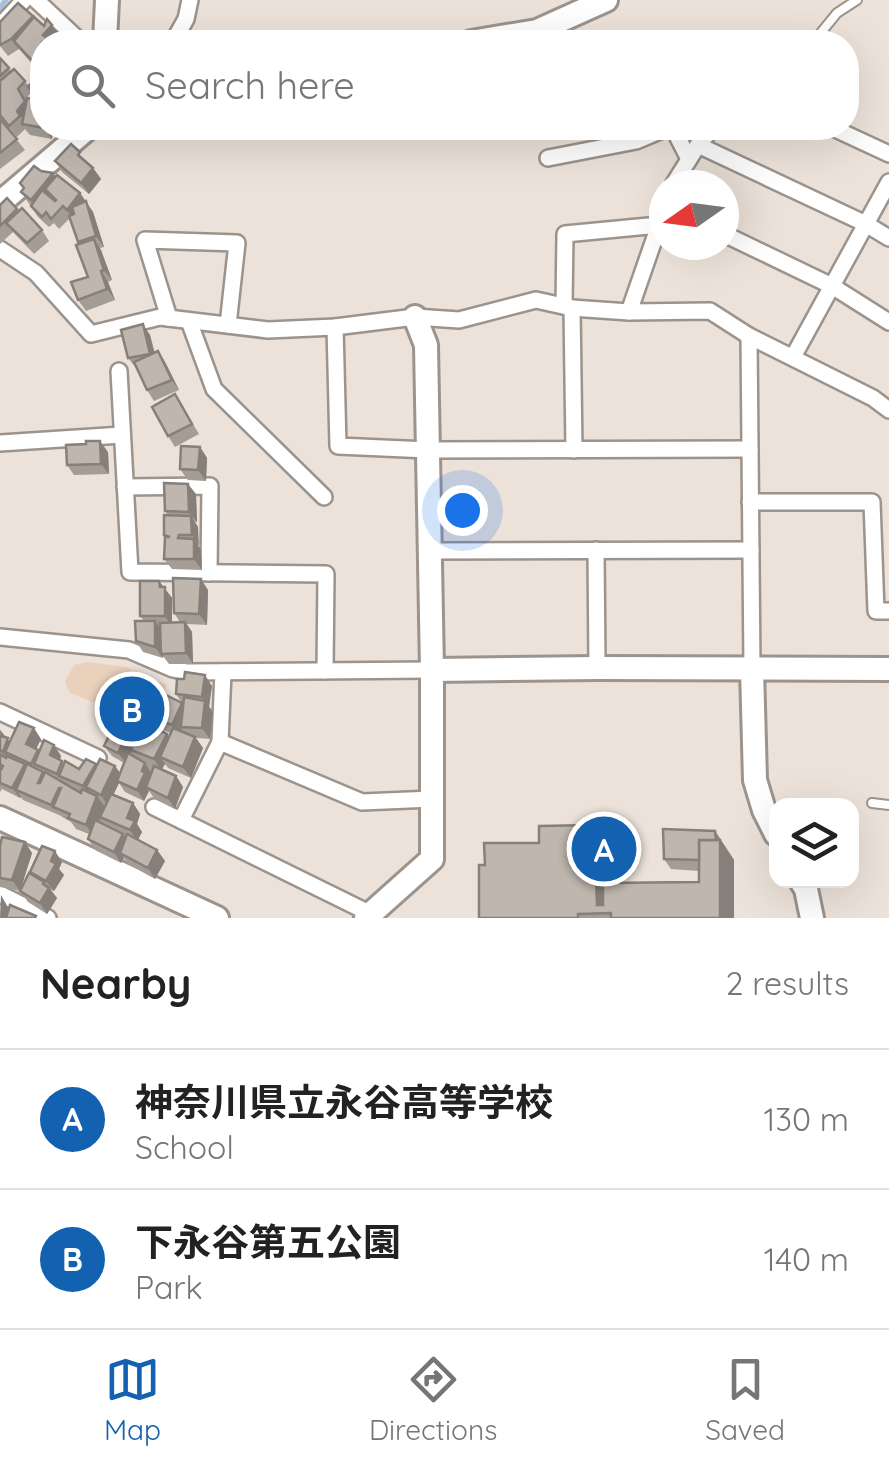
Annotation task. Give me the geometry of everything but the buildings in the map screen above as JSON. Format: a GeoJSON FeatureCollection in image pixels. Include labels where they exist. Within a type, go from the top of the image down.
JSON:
{"type":"FeatureCollection","features":[{"type":"Feature","properties":{"kind":"street"},"geometry":{"type":"LineString","coordinates":[[0,26],[24,0]]}},
{"type":"Feature","properties":{"kind":"street"},"geometry":{"type":"LineString","coordinates":[[36,0],[68,30]]}},
{"type":"Feature","properties":{"kind":"street"},"geometry":{"type":"LineString","coordinates":[[106,30],[107,0]]}},
{"type":"Feature","properties":{"kind":"street"},"geometry":{"type":"LineString","coordinates":[[180,30],[190,0]]}},
{"type":"Feature","properties":{"kind":"street"},"geometry":{"type":"LineString","coordinates":[[539,30],[606,0]]}},
{"type":"Feature","properties":{"kind":"street"},"geometry":{"type":"LineString","coordinates":[[0,203],[74,140]]}},
{"type":"Feature","properties":{"kind":"street"},"geometry":{"type":"LineString","coordinates":[[548,158],[639,140]]}},
{"type":"Feature","properties":{"kind":"street"},"geometry":{"type":"LineString","coordinates":[[682,140],[693,152],[866,224],[889,238]]}},
{"type":"Feature","properties":{"kind":"street"},"geometry":{"type":"LineString","coordinates":[[682,170],[703,140]]}},
{"type":"Feature","properties":{"kind":"street"},"geometry":{"type":"LineString","coordinates":[[859,140],[889,154]]}},
{"type":"Feature","properties":{"kind":"street"},"geometry":{"type":"LineString","coordinates":[[793,357],[889,182]]}},
{"type":"Feature","properties":{"kind":"street"},"geometry":{"type":"LineString","coordinates":[[574,450],[565,234],[649,220]]}},
{"type":"Feature","properties":{"kind":"street"},"geometry":{"type":"LineString","coordinates":[[169,318],[146,240],[237,243],[228,325]]}},
{"type":"Feature","properties":{"kind":"street"},"geometry":{"type":"LineString","coordinates":[[739,241],[832,286],[889,322]]}},
{"type":"Feature","properties":{"kind":"street"},"geometry":{"type":"LineString","coordinates":[[0,250],[36,273],[91,334],[160,317],[268,330],[415,317],[458,320],[536,300],[629,312],[710,310],[749,336],[873,398],[889,410]]}},
{"type":"Feature","properties":{"kind":"street"},"geometry":{"type":"LineString","coordinates":[[629,312],[649,255]]}},
{"type":"Feature","properties":{"kind":"street"},"geometry":{"type":"LineString","coordinates":[[154,807],[368,916],[432,858],[426,345],[415,317]]}},
{"type":"Feature","properties":{"kind":"street"},"geometry":{"type":"LineString","coordinates":[[189,320],[214,389],[324,497]]}},
{"type":"Feature","properties":{"kind":"street"},"geometry":{"type":"LineString","coordinates":[[335,327],[338,446],[428,450],[750,449]]}},
{"type":"Feature","properties":{"kind":"street"},"geometry":{"type":"LineString","coordinates":[[749,336],[754,780],[769,820]]}},
{"type":"Feature","properties":{"kind":"street"},"geometry":{"type":"LineString","coordinates":[[119,371],[130,572],[326,574],[325,671]]}},
{"type":"Feature","properties":{"kind":"street"},"geometry":{"type":"LineString","coordinates":[[0,443],[122,435]]}},
{"type":"Feature","properties":{"kind":"street"},"geometry":{"type":"LineString","coordinates":[[125,488],[210,486],[209,573]]}},
{"type":"Feature","properties":{"kind":"street"},"geometry":{"type":"LineString","coordinates":[[750,502],[872,502],[876,611],[889,611]]}},
{"type":"Feature","properties":{"kind":"street"},"geometry":{"type":"LineString","coordinates":[[596,550],[597,668]]}},
{"type":"Feature","properties":{"kind":"street"},"geometry":{"type":"LineString","coordinates":[[430,552],[751,550]]}},
{"type":"Feature","properties":{"kind":"street"},"geometry":{"type":"LineString","coordinates":[[0,637],[129,650],[187,672],[889,669]]}},
{"type":"Feature","properties":{"kind":"street"},"geometry":{"type":"LineString","coordinates":[[180,820],[220,742],[223,672]]}},
{"type":"Feature","properties":{"kind":"street"},"geometry":{"type":"LineString","coordinates":[[0,712],[98,758]]}},
{"type":"Feature","properties":{"kind":"street"},"geometry":{"type":"LineString","coordinates":[[220,742],[362,802],[432,799]]}},
{"type":"Feature","properties":{"kind":"street"},"geometry":{"type":"LineString","coordinates":[[5,826],[216,918]]}},
{"type":"Feature","properties":{"kind":"street"},"geometry":{"type":"LineString","coordinates":[[806,888],[812,918]]}},
{"type":"Feature","properties":{"kind":"street"},"geometry":{"type":"LineString","coordinates":[[0,894],[14,910],[48,918]]}},
{"type":"Feature","properties":{"kind":"lane"},"geometry":{"type":"LineString","coordinates":[[823,30],[837,13],[857,0]]}},
{"type":"Feature","properties":{"kind":"lane"},"geometry":{"type":"LineString","coordinates":[[872,803],[889,804]]}},
{"type":"Feature","properties":{"kind":"shaded area"},"geometry":{"type":"Polygon","coordinates":[[[88,662],[126,667],[167,685],[148,726],[69,692],[65,682],[74,665],[88,662]]]}},
{"type":"Feature","properties":{"kind":"waterway"},"geometry":{"type":"LineString","coordinates":[[0,8],[6,0]]}},
{"type":"Feature","properties":{"kind":"place","name":"下永谷第五公園"},"geometry":{"type":"Point","coordinates":[132,709]}},
{"type":"Feature","properties":{"kind":"place","name":"神奈川県立永谷高等学校"},"geometry":{"type":"Point","coordinates":[604,849]}}]}
